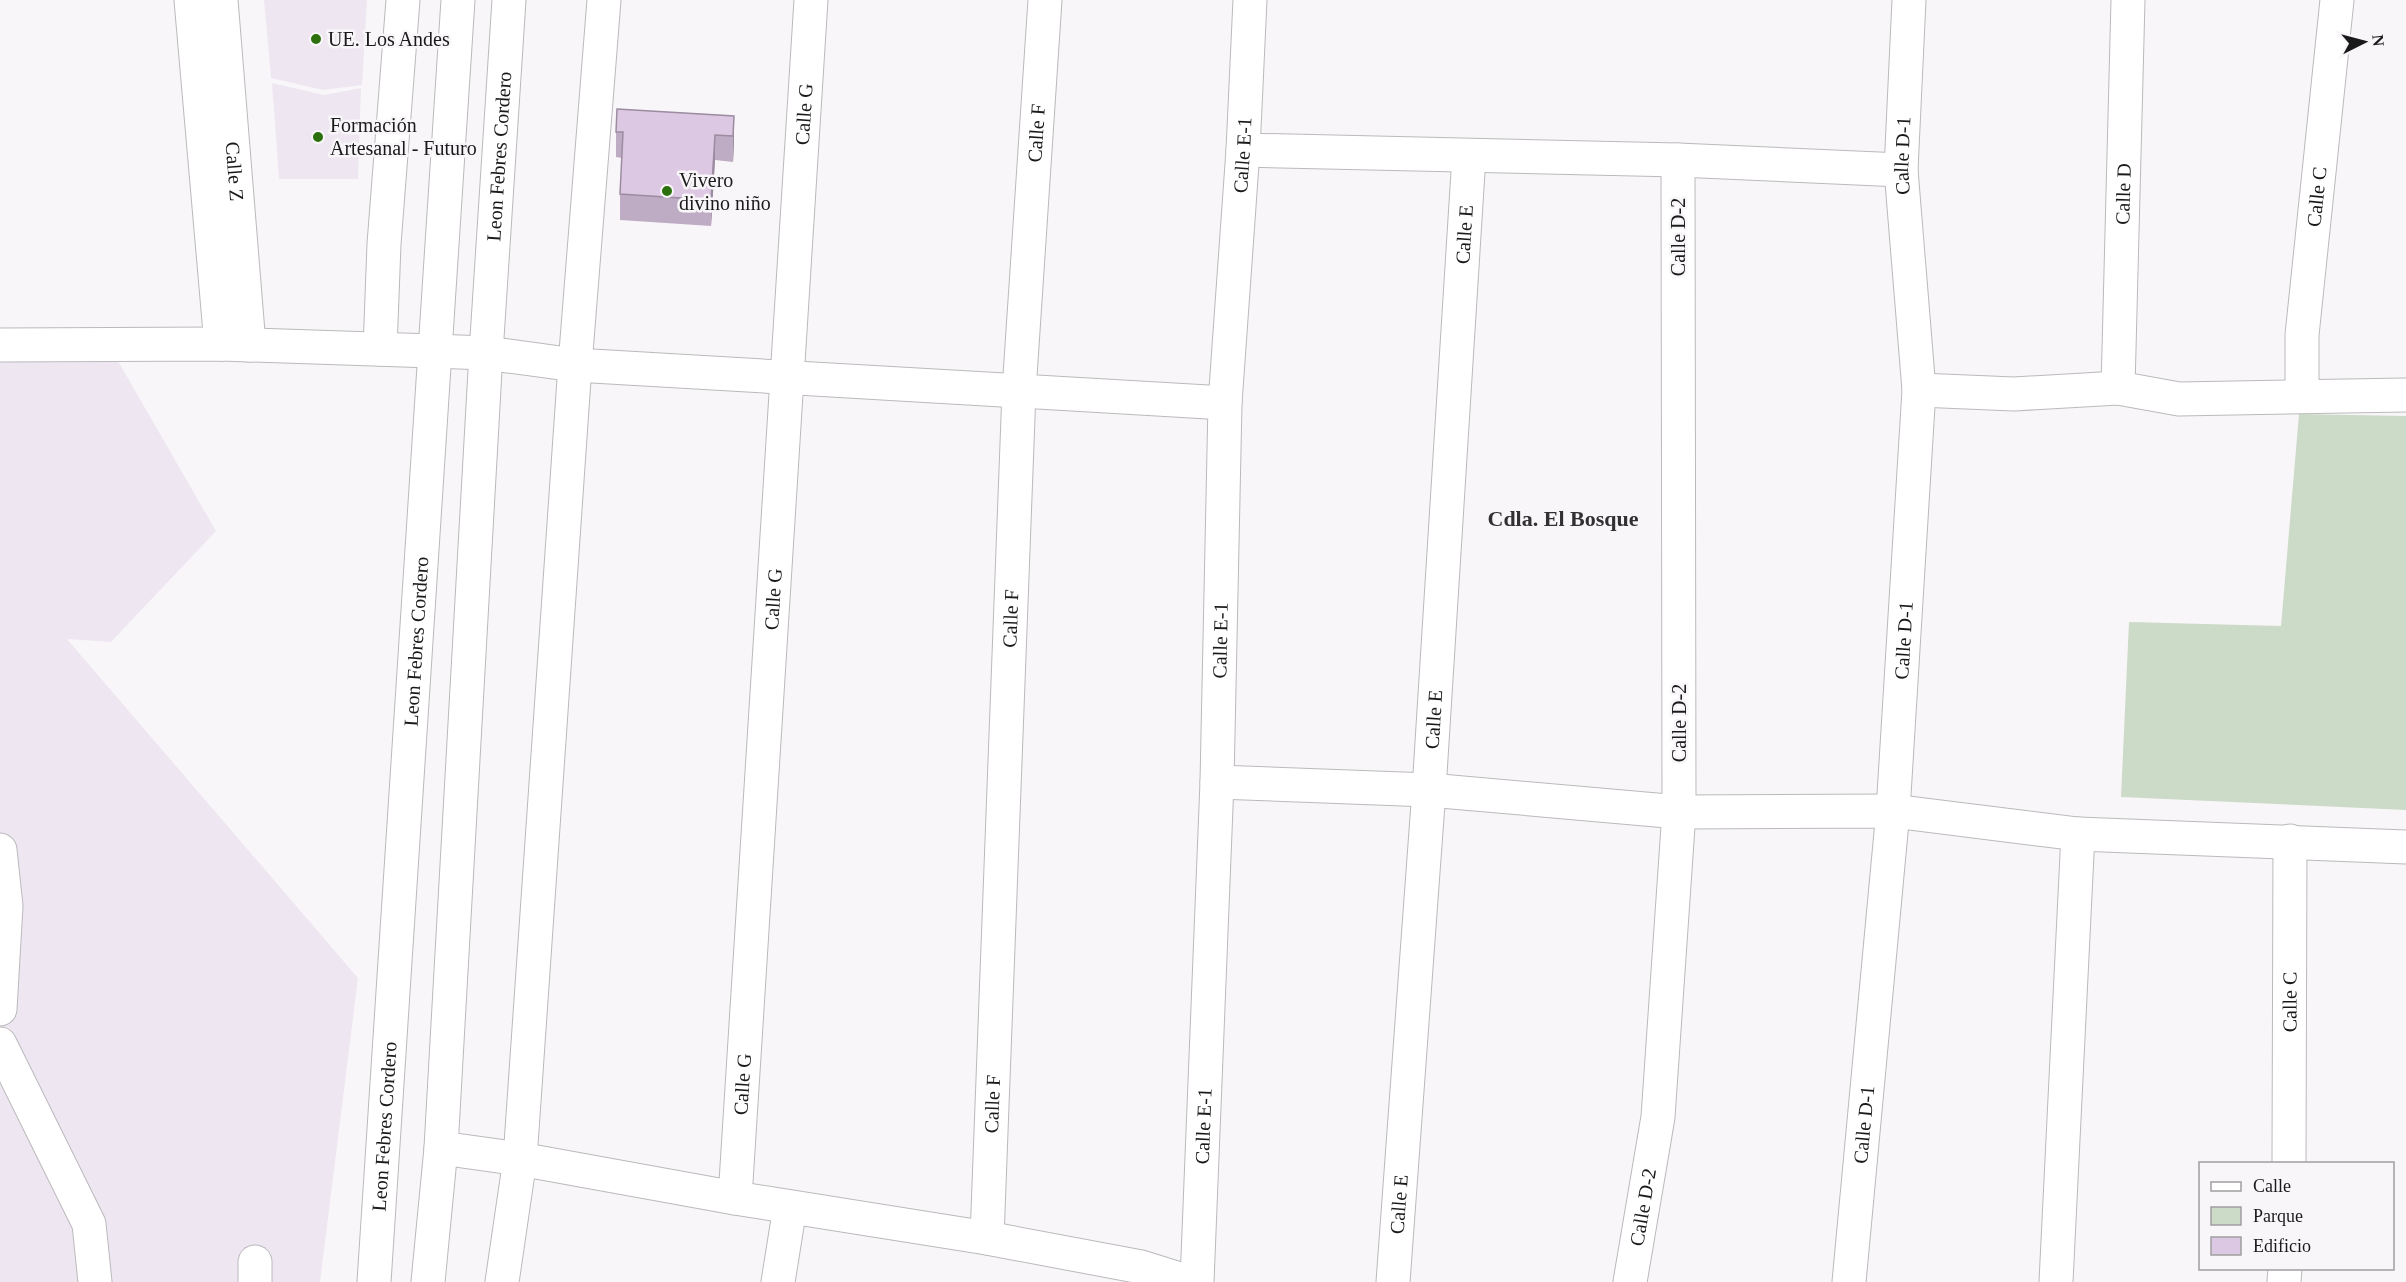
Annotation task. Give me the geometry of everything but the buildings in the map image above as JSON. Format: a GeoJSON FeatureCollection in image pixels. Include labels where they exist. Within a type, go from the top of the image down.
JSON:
{"type":"FeatureCollection","features":[{"type":"Feature","properties":{"kind":"street","name":"Calle Z"},"geometry":{"type":"LineString","coordinates":[[191,0],[235,344]]}},
{"type":"Feature","properties":{"kind":"street","name":"Calle Z"},"geometry":{"type":"LineString","coordinates":[[221,0],[235,344]]}},
{"type":"Feature","properties":{"kind":"street"},"geometry":{"type":"LineString","coordinates":[[380,349],[384,244],[403,0]]}},
{"type":"Feature","properties":{"kind":"street","name":"Leon Febres Cordero"},"geometry":{"type":"LineString","coordinates":[[374,1282],[433,351],[458,0]]}},
{"type":"Feature","properties":{"kind":"street","name":"Leon Febres Cordero"},"geometry":{"type":"LineString","coordinates":[[428,1282],[441,1148],[486,352],[510,0]]}},
{"type":"Feature","properties":{"kind":"street"},"geometry":{"type":"LineString","coordinates":[[502,1282],[520,1159],[575,365],[604,0]]}},
{"type":"Feature","properties":{"kind":"street","name":"Calle G"},"geometry":{"type":"LineString","coordinates":[[735,1198],[811,0]]}},
{"type":"Feature","properties":{"kind":"street","name":"Calle F"},"geometry":{"type":"LineString","coordinates":[[987,1238],[1019,391],[1045,0]]}},
{"type":"Feature","properties":{"kind":"street","name":"Calle E-1"},"geometry":{"type":"LineString","coordinates":[[1197,1282],[1217,782],[1225,403],[1243,150],[1250,0]]}},
{"type":"Feature","properties":{"kind":"street","name":"Calle D-1"},"geometry":{"type":"LineString","coordinates":[[1849,1282],[1893,811],[1919,390],[1901,170],[1909,0]]}},
{"type":"Feature","properties":{"kind":"street","name":"Calle D"},"geometry":{"type":"LineString","coordinates":[[2118,388],[2128,0]]}},
{"type":"Feature","properties":{"kind":"street","name":"Calle C"},"geometry":{"type":"LineString","coordinates":[[2302,394],[2302,335],[2337,0]]}},
{"type":"Feature","properties":{"kind":"street"},"geometry":{"type":"LineString","coordinates":[[1243,150],[1678,160],[1901,170]]}},
{"type":"Feature","properties":{"kind":"street","name":"Calle E"},"geometry":{"type":"LineString","coordinates":[[1393,1282],[1429,790],[1469,156]]}},
{"type":"Feature","properties":{"kind":"street","name":"Calle D-2"},"geometry":{"type":"LineString","coordinates":[[1630,1282],[1658,1117],[1679,812],[1678,160]]}},
{"type":"Feature","properties":{"kind":"street"},"geometry":{"type":"LineString","coordinates":[[0,345],[235,344],[486,352],[575,365],[1225,403]]}},
{"type":"Feature","properties":{"kind":"street"},"geometry":{"type":"LineString","coordinates":[[1919,390],[2014,394],[2118,388],[2179,399],[2302,394],[2406,395]]}},
{"type":"Feature","properties":{"kind":"street"},"geometry":{"type":"LineString","coordinates":[[1217,782],[1429,790],[1679,812],[1893,811],[2078,834],[2406,847]]}},
{"type":"Feature","properties":{"kind":"street"},"geometry":{"type":"LineString","coordinates":[[2056,1282],[2078,834]]}},
{"type":"Feature","properties":{"kind":"street","name":"Calle C"},"geometry":{"type":"LineString","coordinates":[[2289,1162],[2290,841]]}},
{"type":"Feature","properties":{"kind":"street"},"geometry":{"type":"LineString","coordinates":[[0,850],[3,906],[0,1009]]}},
{"type":"Feature","properties":{"kind":"street"},"geometry":{"type":"LineString","coordinates":[[0,1044],[88,1224],[95,1282]]}},
{"type":"Feature","properties":{"kind":"street"},"geometry":{"type":"LineString","coordinates":[[441,1148],[520,1159],[735,1198],[987,1238],[1073,1269],[1141,1267],[1189,1282]]}},
{"type":"Feature","properties":{"kind":"street"},"geometry":{"type":"LineString","coordinates":[[778,1282],[790,1207]]}},
{"type":"Feature","properties":{"kind":"shaded area","name":"UE. Los Andes"},"geometry":{"type":"Polygon","coordinates":[[[264,0],[367,0],[362,85],[323,90],[271,78],[264,0]]]}},
{"type":"Feature","properties":{"kind":"shaded area","name":"Formación Artesanal - Futuro"},"geometry":{"type":"Polygon","coordinates":[[[272,83],[324,95],[361,88],[358,179],[279,179],[272,83]]]}},
{"type":"Feature","properties":{"kind":"shaded area"},"geometry":{"type":"Polygon","coordinates":[[[0,358],[118,361],[216,531],[111,642],[67,639],[358,978],[320,1282],[0,1282],[0,358]]]}},
{"type":"Feature","properties":{"kind":"green space"},"geometry":{"type":"Polygon","coordinates":[[[2299,414],[2406,416],[2406,810],[2121,797],[2129,622],[2281,626],[2299,414]]]}},
{"type":"Feature","properties":{"kind":"place","name":"UE. Los Andes"},"geometry":{"type":"Point","coordinates":[316,39]}},
{"type":"Feature","properties":{"kind":"place","name":"Formación Artesanal - Futuro"},"geometry":{"type":"Point","coordinates":[318,137]}},
{"type":"Feature","properties":{"kind":"place","name":"Vivero divino niño"},"geometry":{"type":"Point","coordinates":[667,191]}},
{"type":"Feature","properties":{"kind":"district","name":"Cdla. El Bosque"},"geometry":{"type":"Point","coordinates":[1563,518]}}]}
